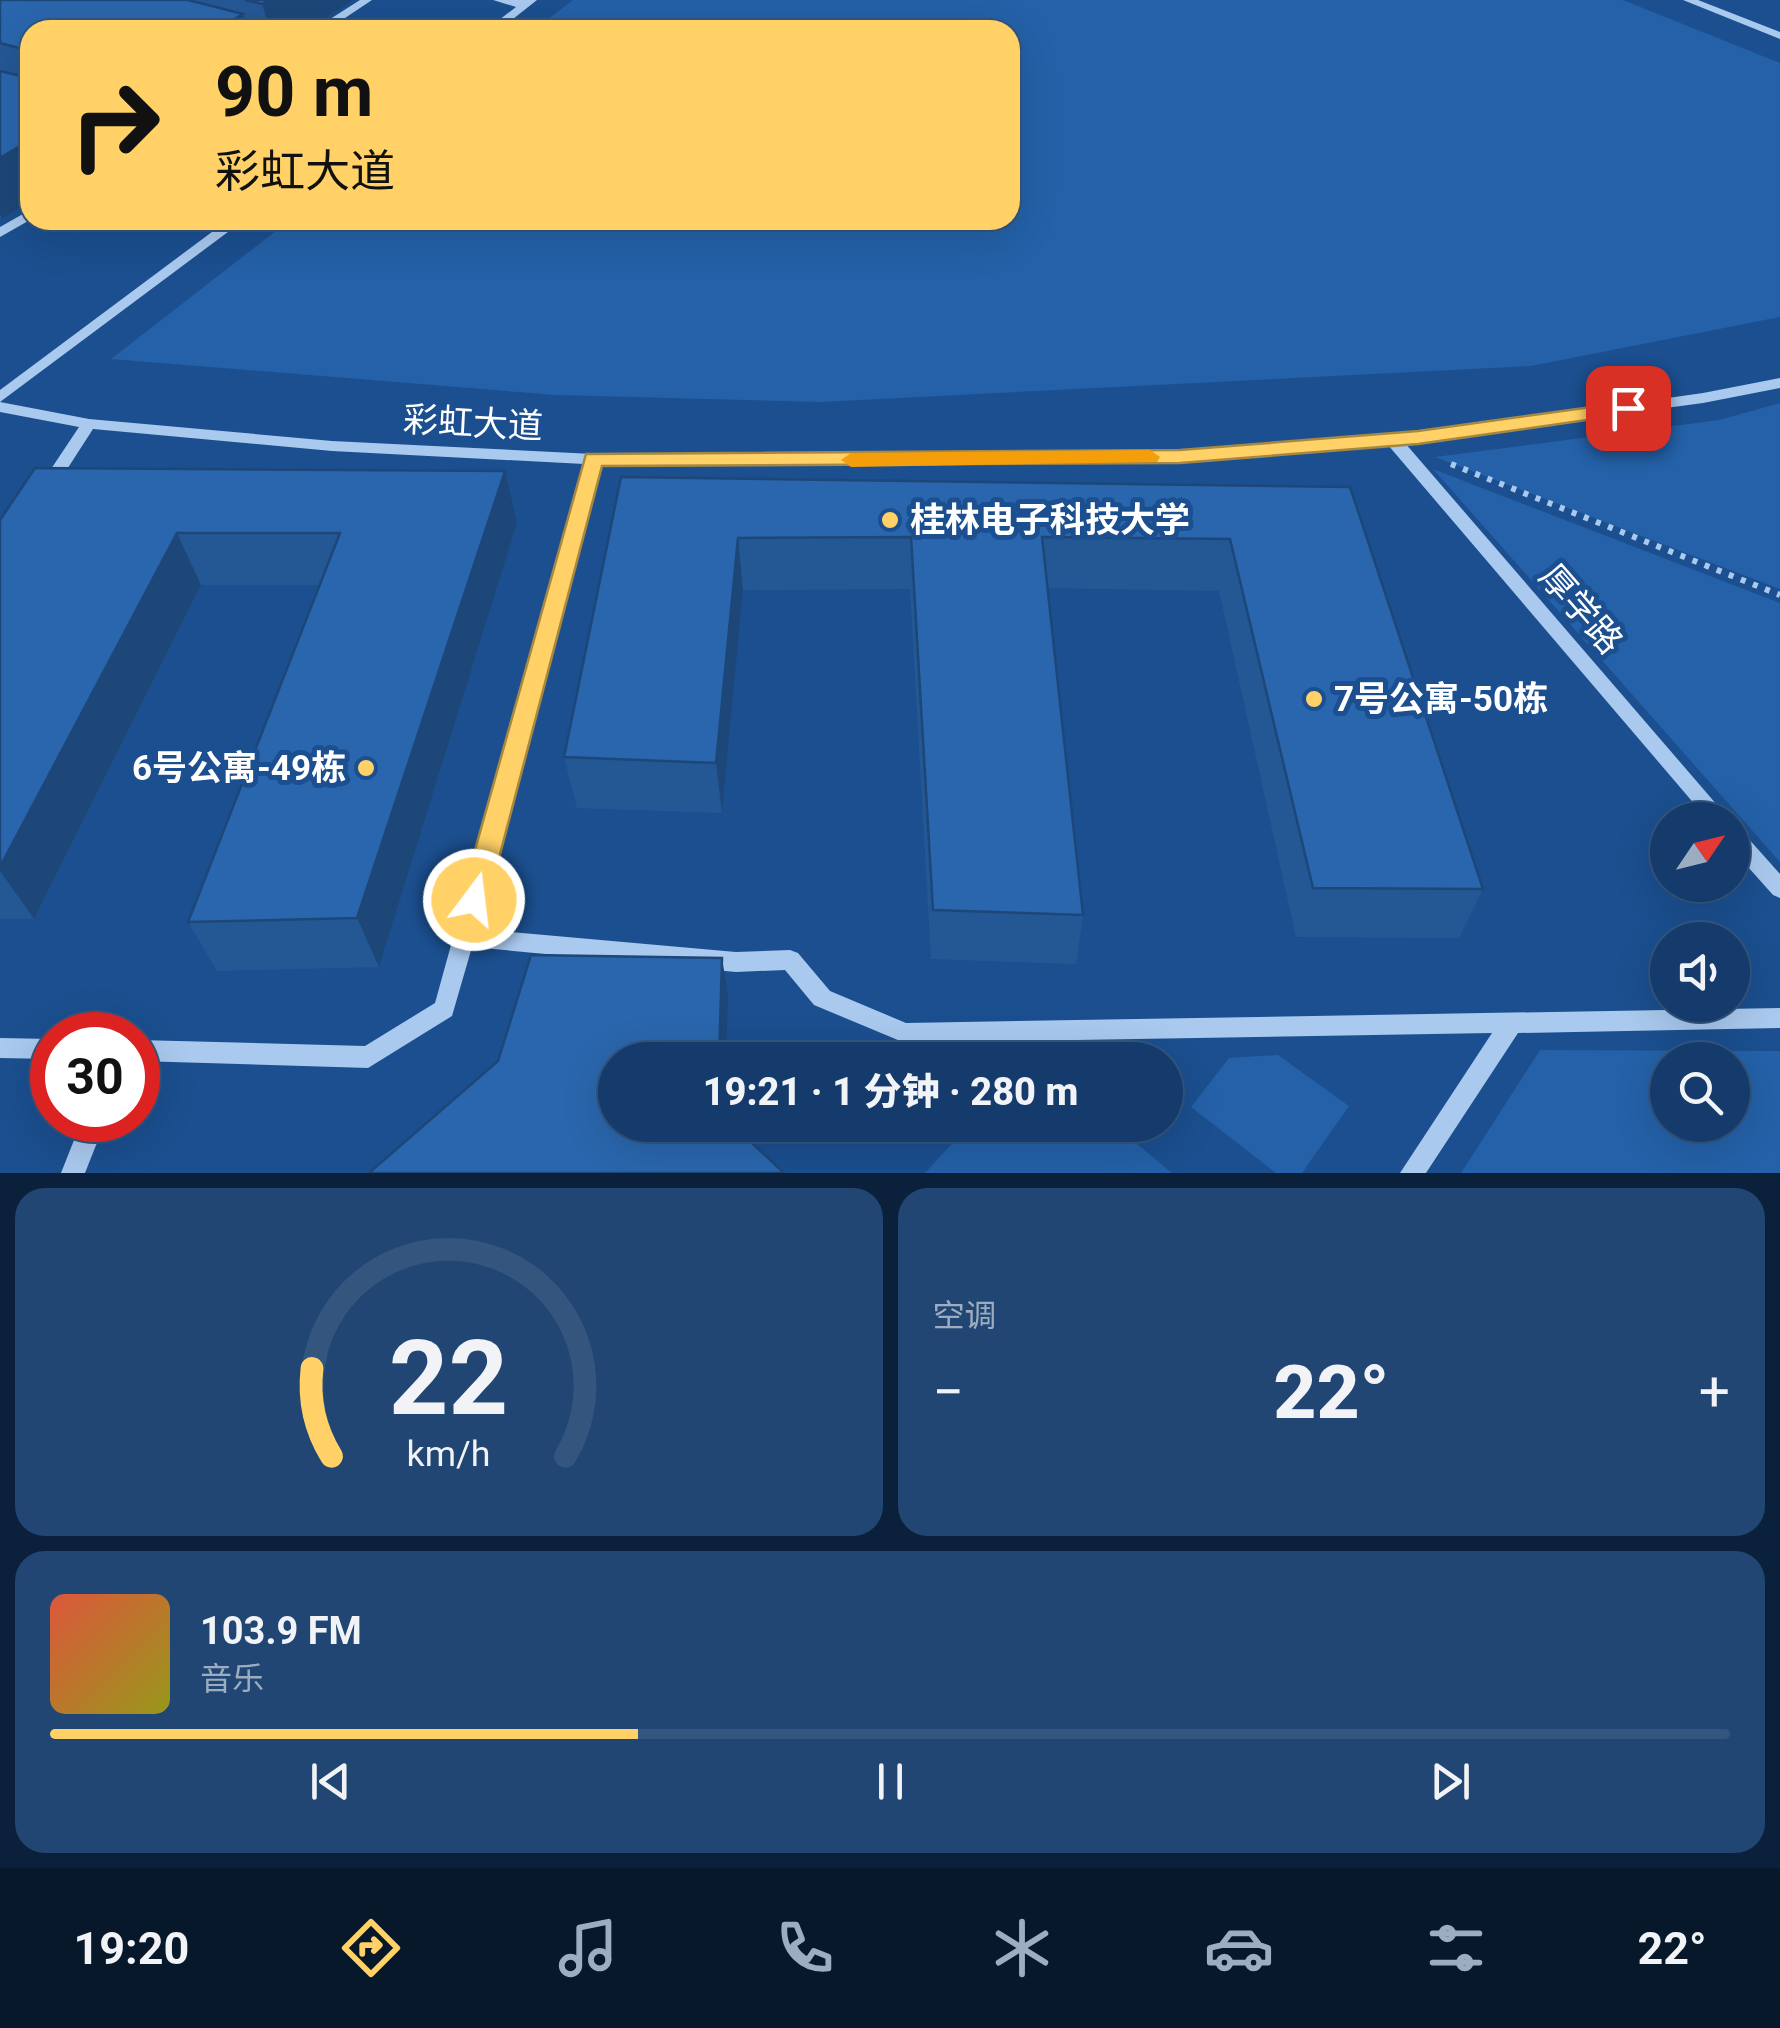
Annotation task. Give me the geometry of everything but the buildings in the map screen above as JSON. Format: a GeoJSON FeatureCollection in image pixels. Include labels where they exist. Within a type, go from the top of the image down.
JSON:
{"type":"FeatureCollection","features":[{"type":"Feature","properties":{"kind":"street"},"geometry":{"type":"LineString","coordinates":[[335,20],[368,0]]}},
{"type":"Feature","properties":{"kind":"street"},"geometry":{"type":"LineString","coordinates":[[498,0],[528,3]]}},
{"type":"Feature","properties":{"kind":"street"},"geometry":{"type":"LineString","coordinates":[[1688,0],[1780,36]]}},
{"type":"Feature","properties":{"kind":"street"},"geometry":{"type":"LineString","coordinates":[[505,20],[528,3]]}},
{"type":"Feature","properties":{"kind":"street"},"geometry":{"type":"LineString","coordinates":[[0,396],[224,230]]}},
{"type":"Feature","properties":{"kind":"street","name":"彩虹大道"},"geometry":{"type":"LineString","coordinates":[[0,407],[89,424],[332,446],[593,459],[1180,456],[1393,440],[1703,398],[1780,382]]}},
{"type":"Feature","properties":{"kind":"street"},"geometry":{"type":"LineString","coordinates":[[40,499],[89,424]]}},
{"type":"Feature","properties":{"kind":"street","name":"厚学路"},"geometry":{"type":"LineString","coordinates":[[1393,440],[1705,802]]}},
{"type":"Feature","properties":{"kind":"street"},"geometry":{"type":"LineString","coordinates":[[160,1052],[368,1057],[444,1009],[593,459]]}},
{"type":"Feature","properties":{"kind":"street"},"geometry":{"type":"LineString","coordinates":[[1750,855],[1780,889]]}},
{"type":"Feature","properties":{"kind":"street"},"geometry":{"type":"LineString","coordinates":[[464,937],[736,962],[790,960],[822,998],[905,1033],[1780,1018]]}},
{"type":"Feature","properties":{"kind":"street"},"geometry":{"type":"LineString","coordinates":[[1412,1173],[1512,1023]]}},
{"type":"Feature","properties":{"kind":"street"},"geometry":{"type":"LineString","coordinates":[[0,1048],[30,1049]]}},
{"type":"Feature","properties":{"kind":"street"},"geometry":{"type":"LineString","coordinates":[[73,1173],[85,1142]]}},
{"type":"Feature","properties":{"kind":"path"},"geometry":{"type":"LineString","coordinates":[[1448,462],[1780,595]]}},
{"type":"Feature","properties":{"kind":"shaded area"},"geometry":{"type":"Polygon","coordinates":[[[573,0],[1623,0],[1780,63],[1780,317],[1531,366],[821,402],[555,395],[111,359],[277,230],[1020,230],[1020,20],[547,20],[573,0]]]}},
{"type":"Feature","properties":{"kind":"shaded area"},"geometry":{"type":"Polygon","coordinates":[[[1780,403],[1780,589],[1435,457],[1719,420],[1780,403]]]}},
{"type":"Feature","properties":{"kind":"shaded area"},"geometry":{"type":"Polygon","coordinates":[[[1433,469],[1780,603],[1780,862],[1750,828],[1750,802],[1727,802],[1433,469]]]}},
{"type":"Feature","properties":{"kind":"shaded area"},"geometry":{"type":"Polygon","coordinates":[[[1540,1050],[1650,1050],[1650,1142],[1750,1142],[1750,1051],[1780,1051],[1780,1173],[1461,1173],[1540,1050]]]}},
{"type":"Feature","properties":{"kind":"shaded area"},"geometry":{"type":"Polygon","coordinates":[[[1278,1055],[1349,1106],[1302,1173],[1276,1173],[1191,1107],[1229,1058],[1278,1055]]]}},
{"type":"Feature","properties":{"kind":"shaded area"},"geometry":{"type":"Polygon","coordinates":[[[953,1142],[1135,1142],[1172,1173],[925,1173],[953,1142]]]}},
{"type":"Feature","properties":{"kind":"slow traffic"},"geometry":{"type":"LineString","coordinates":[[851,460],[1150,457]]}},
{"type":"Feature","properties":{"kind":"place","name":"桂林电子科技大学"},"geometry":{"type":"Point","coordinates":[890,520]}},
{"type":"Feature","properties":{"kind":"place","name":"7号公寓-50栋"},"geometry":{"type":"Point","coordinates":[1314,699]}},
{"type":"Feature","properties":{"kind":"place","name":"6号公寓-49栋"},"geometry":{"type":"Point","coordinates":[366,768]}},
{"type":"Feature","properties":{"kind":"route"},"geometry":{"type":"LineString","coordinates":[[474,900],[593,459],[1180,456],[1418,438],[1628,408]]}}]}
